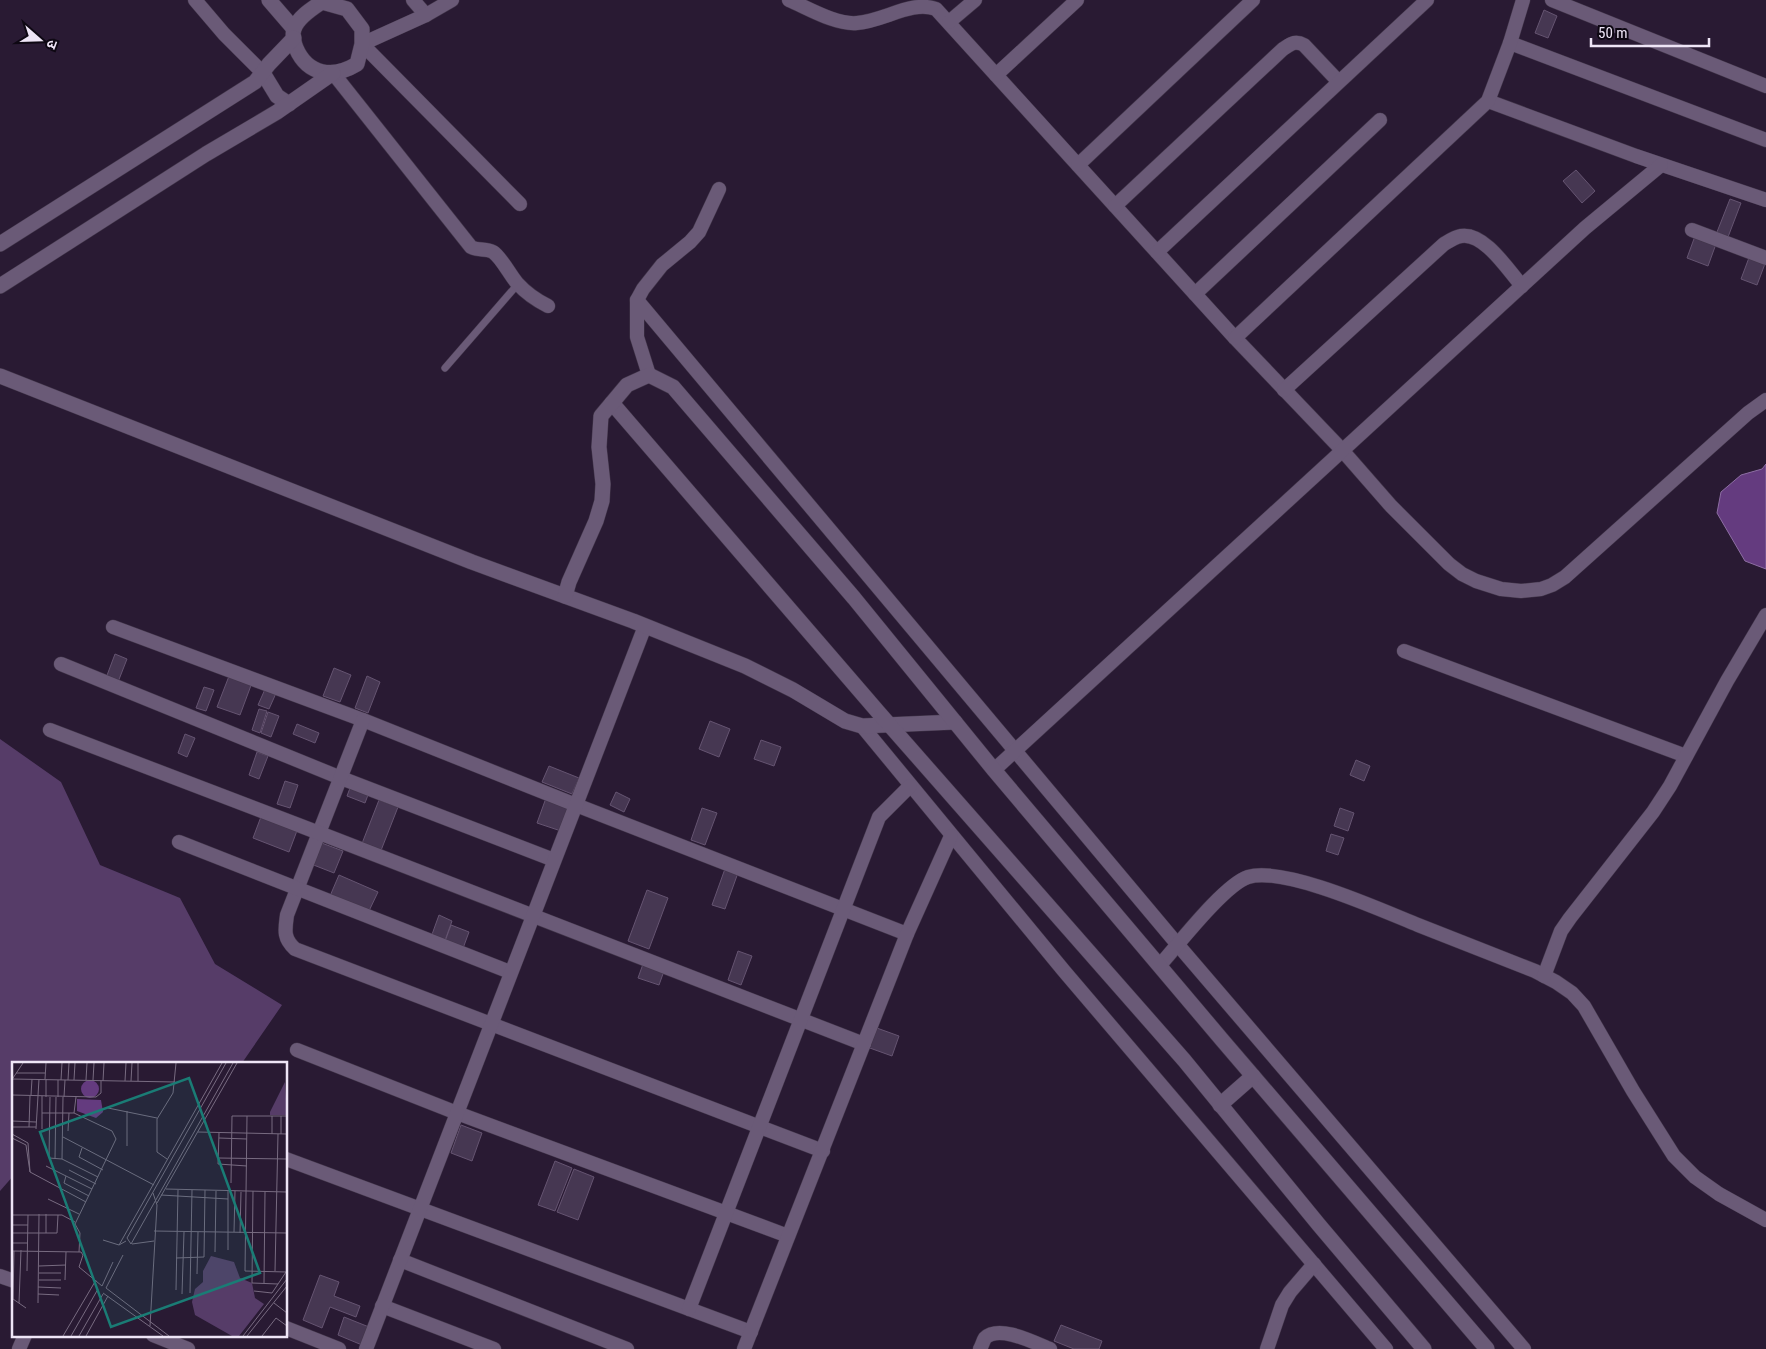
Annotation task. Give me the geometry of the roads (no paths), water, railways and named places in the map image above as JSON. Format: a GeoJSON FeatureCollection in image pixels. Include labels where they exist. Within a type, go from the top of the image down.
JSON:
{"type":"FeatureCollection","features":[{"type":"Feature","properties":{"kind":"street"},"geometry":{"type":"LineString","coordinates":[[195,0],[224,34],[263,73],[277,96],[289,104]]}},
{"type":"Feature","properties":{"kind":"street"},"geometry":{"type":"LineString","coordinates":[[0,244],[256,82],[268,64],[294,33],[301,18],[322,2],[343,5],[362,29],[362,44],[358,64],[346,71],[333,73],[320,72],[308,65],[299,55],[294,43],[294,33],[269,0]]}},
{"type":"Feature","properties":{"kind":"street"},"geometry":{"type":"LineString","coordinates":[[413,0],[426,15]]}},
{"type":"Feature","properties":{"kind":"street"},"geometry":{"type":"LineString","coordinates":[[362,44],[426,15],[452,0]]}},
{"type":"Feature","properties":{"kind":"street"},"geometry":{"type":"LineString","coordinates":[[789,0],[839,21],[850,23],[866,21],[921,2],[929,4],[949,22],[1235,338],[1342,450],[1391,506],[1449,564],[1462,574],[1476,581],[1502,590],[1520,591],[1541,589],[1565,577],[1748,413],[1766,400]]}},
{"type":"Feature","properties":{"kind":"street"},"geometry":{"type":"LineString","coordinates":[[949,22],[975,0]]}},
{"type":"Feature","properties":{"kind":"street"},"geometry":{"type":"LineString","coordinates":[[996,75],[1077,0]]}},
{"type":"Feature","properties":{"kind":"street"},"geometry":{"type":"LineString","coordinates":[[1078,165],[1253,0]]}},
{"type":"Feature","properties":{"kind":"street"},"geometry":{"type":"LineString","coordinates":[[1157,252],[1338,81],[1427,0]]}},
{"type":"Feature","properties":{"kind":"street"},"geometry":{"type":"LineString","coordinates":[[1235,338],[1488,101],[1510,43],[1523,0]]}},
{"type":"Feature","properties":{"kind":"street"},"geometry":{"type":"LineString","coordinates":[[1552,0],[1766,86]]}},
{"type":"Feature","properties":{"kind":"street"},"geometry":{"type":"LineString","coordinates":[[1115,206],[1283,49],[1292,43],[1299,42],[1304,45],[1338,81]]}},
{"type":"Feature","properties":{"kind":"street"},"geometry":{"type":"LineString","coordinates":[[1510,43],[1766,140]]}},
{"type":"Feature","properties":{"kind":"street"},"geometry":{"type":"LineString","coordinates":[[362,44],[520,204]]}},
{"type":"Feature","properties":{"kind":"street"},"geometry":{"type":"LineString","coordinates":[[0,286],[206,154],[289,104],[333,73]]}},
{"type":"Feature","properties":{"kind":"street"},"geometry":{"type":"LineString","coordinates":[[333,73],[471,247],[477,250],[494,252],[518,284],[533,298],[548,306]]}},
{"type":"Feature","properties":{"kind":"street"},"geometry":{"type":"LineString","coordinates":[[1488,101],[1661,165],[1766,200]]}},
{"type":"Feature","properties":{"kind":"street"},"geometry":{"type":"LineString","coordinates":[[1195,294],[1380,120]]}},
{"type":"Feature","properties":{"kind":"street"},"geometry":{"type":"LineString","coordinates":[[994,770],[1585,228],[1661,165]]}},
{"type":"Feature","properties":{"kind":"street"},"geometry":{"type":"LineString","coordinates":[[720,189],[699,232],[662,265],[643,289],[637,300],[637,337],[649,375],[673,387],[854,598],[994,770],[1487,1349]]}},
{"type":"Feature","properties":{"kind":"street"},"geometry":{"type":"LineString","coordinates":[[1692,230],[1766,258]]}},
{"type":"Feature","properties":{"kind":"street"},"geometry":{"type":"LineString","coordinates":[[1284,390],[1444,244],[1460,236],[1476,237],[1485,243],[1522,286]]}},
{"type":"Feature","properties":{"kind":"street"},"geometry":{"type":"LineString","coordinates":[[637,300],[1178,945],[1524,1349]]}},
{"type":"Feature","properties":{"kind":"street"},"geometry":{"type":"LineString","coordinates":[[566,596],[569,582],[596,521],[602,501],[604,484],[599,447],[601,416],[627,385],[649,375]]}},
{"type":"Feature","properties":{"kind":"street"},"geometry":{"type":"LineString","coordinates":[[0,376],[472,562],[645,626],[745,666],[793,690],[845,721],[862,726],[955,722]]}},
{"type":"Feature","properties":{"kind":"street"},"geometry":{"type":"LineString","coordinates":[[612,403],[889,724],[1184,1060],[1319,1225],[1424,1349]]}},
{"type":"Feature","properties":{"kind":"street"},"geometry":{"type":"LineString","coordinates":[[1544,976],[1561,931],[1653,812],[1766,615]]}},
{"type":"Feature","properties":{"kind":"street"},"geometry":{"type":"LineString","coordinates":[[366,1349],[645,626]]}},
{"type":"Feature","properties":{"kind":"street"},"geometry":{"type":"LineString","coordinates":[[113,627],[363,720],[907,934]]}},
{"type":"Feature","properties":{"kind":"street"},"geometry":{"type":"LineString","coordinates":[[1404,651],[1686,756]]}},
{"type":"Feature","properties":{"kind":"street"},"geometry":{"type":"LineString","coordinates":[[61,664],[341,778],[554,860]]}},
{"type":"Feature","properties":{"kind":"street"},"geometry":{"type":"LineString","coordinates":[[363,720],[287,915],[285,931],[288,942],[295,949],[822,1151]]}},
{"type":"Feature","properties":{"kind":"street"},"geometry":{"type":"LineString","coordinates":[[862,726],[1064,972],[1386,1349]]}},
{"type":"Feature","properties":{"kind":"street"},"geometry":{"type":"LineString","coordinates":[[50,730],[319,832],[864,1044]]}},
{"type":"Feature","properties":{"kind":"street"},"geometry":{"type":"LineString","coordinates":[[689,1309],[879,817],[910,786]]}},
{"type":"Feature","properties":{"kind":"street"},"geometry":{"type":"LineString","coordinates":[[744,1349],[907,934],[951,836]]}},
{"type":"Feature","properties":{"kind":"street"},"geometry":{"type":"LineString","coordinates":[[179,842],[510,972]]}},
{"type":"Feature","properties":{"kind":"street"},"geometry":{"type":"LineString","coordinates":[[1160,966],[1236,883],[1258,875],[1273,875],[1339,894],[1544,976],[1572,993],[1584,1006],[1633,1091],[1674,1156],[1695,1177],[1718,1194],[1766,1220]]}},
{"type":"Feature","properties":{"kind":"street"},"geometry":{"type":"LineString","coordinates":[[296,1050],[457,1113],[788,1236]]}},
{"type":"Feature","properties":{"kind":"street"},"geometry":{"type":"LineString","coordinates":[[1220,1105],[1253,1076]]}},
{"type":"Feature","properties":{"kind":"street"},"geometry":{"type":"LineString","coordinates":[[288,1161],[751,1332]]}},
{"type":"Feature","properties":{"kind":"street"},"geometry":{"type":"LineString","coordinates":[[400,1260],[627,1349]]}},
{"type":"Feature","properties":{"kind":"street"},"geometry":{"type":"LineString","coordinates":[[1267,1349],[1282,1305],[1290,1292],[1314,1264]]}},
{"type":"Feature","properties":{"kind":"street"},"geometry":{"type":"LineString","coordinates":[[0,1276],[12,1280]]}},
{"type":"Feature","properties":{"kind":"street"},"geometry":{"type":"LineString","coordinates":[[382,1306],[494,1349]]}},
{"type":"Feature","properties":{"kind":"street"},"geometry":{"type":"LineString","coordinates":[[288,1329],[338,1349]]}},
{"type":"Feature","properties":{"kind":"street"},"geometry":{"type":"LineString","coordinates":[[980,1349],[985,1339],[994,1332],[1008,1333],[1047,1348]]}},
{"type":"Feature","properties":{"kind":"street"},"geometry":{"type":"LineString","coordinates":[[19,1349],[25,1336]]}},
{"type":"Feature","properties":{"kind":"street"},"geometry":{"type":"LineString","coordinates":[[156,1336],[188,1349]]}},
{"type":"Feature","properties":{"kind":"lane"},"geometry":{"type":"LineString","coordinates":[[445,368],[518,284]]}}]}
